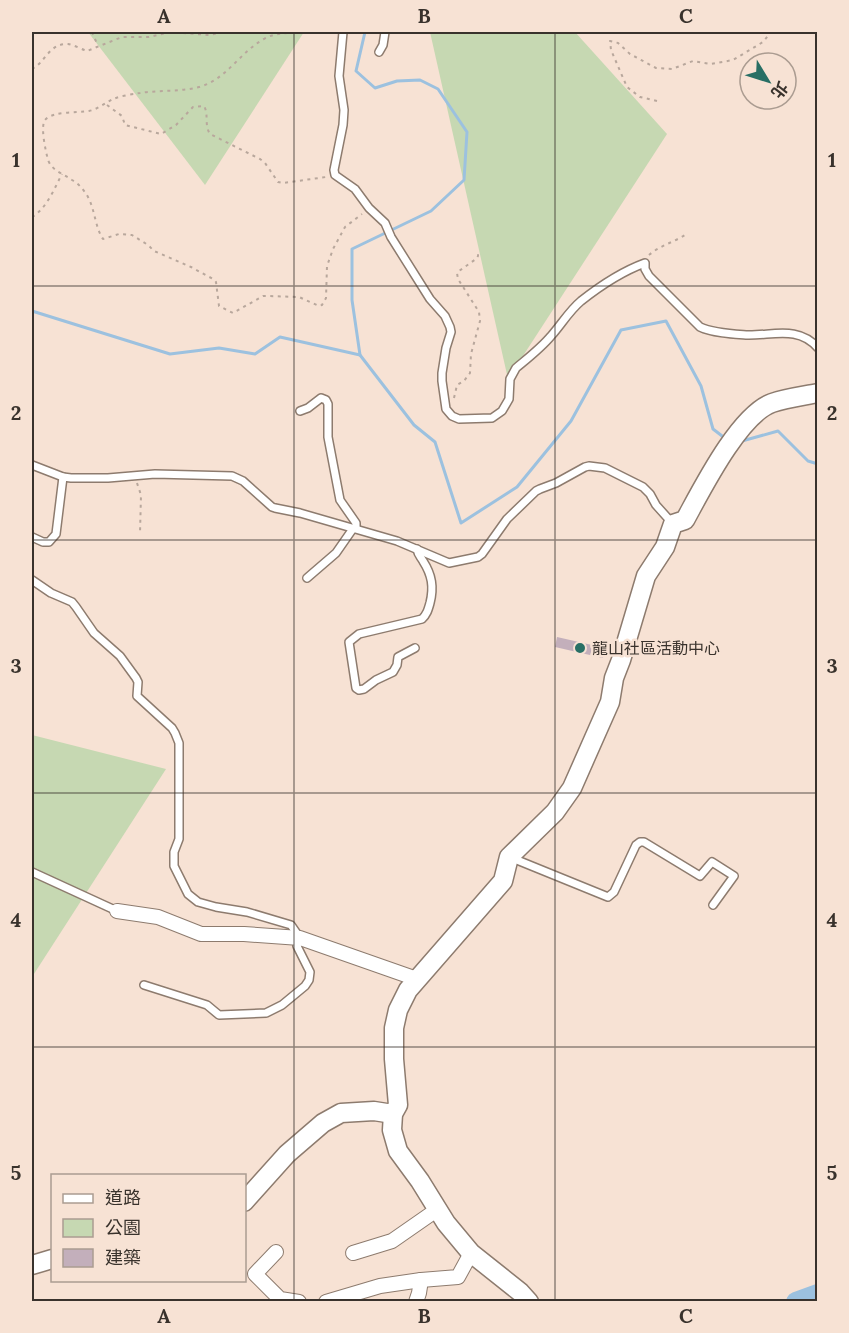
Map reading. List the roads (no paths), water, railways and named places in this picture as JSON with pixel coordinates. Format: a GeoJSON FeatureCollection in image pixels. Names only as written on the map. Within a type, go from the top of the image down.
{"type":"FeatureCollection","features":[{"type":"Feature","properties":{"kind":"street"},"geometry":{"type":"LineString","coordinates":[[529,1302],[471,1253],[446,1223],[398,1150],[392,1130],[393,1113],[398,1105],[394,1028],[398,1010],[408,990],[503,881],[509,857],[555,812],[572,788],[610,702],[646,576],[665,547],[673,524],[685,520],[731,443],[750,418],[772,403],[818,393]]}},
{"type":"Feature","properties":{"kind":"street"},"geometry":{"type":"LineString","coordinates":[[117,911],[158,917],[201,934],[300,938],[417,979]]}},
{"type":"Feature","properties":{"kind":"street"},"geometry":{"type":"LineString","coordinates":[[246,1200],[287,1154],[323,1123],[340,1113],[374,1111],[393,1113]]}},
{"type":"Feature","properties":{"kind":"street"},"geometry":{"type":"LineString","coordinates":[[353,1253],[392,1241],[438,1209]]}},
{"type":"Feature","properties":{"kind":"street"},"geometry":{"type":"LineString","coordinates":[[276,1252],[255,1274],[280,1299],[299,1302]]}},
{"type":"Feature","properties":{"kind":"street"},"geometry":{"type":"LineString","coordinates":[[326,1302],[380,1286],[458,1277],[471,1253]]}},
{"type":"Feature","properties":{"kind":"street"},"geometry":{"type":"LineString","coordinates":[[32,1265],[51,1259]]}},
{"type":"Feature","properties":{"kind":"street"},"geometry":{"type":"LineString","coordinates":[[416,1302],[421,1280]]}},
{"type":"Feature","properties":{"kind":"lane"},"geometry":{"type":"LineString","coordinates":[[343,32],[339,76],[344,110],[334,170],[335,176],[355,189],[369,208],[385,223],[391,237],[430,299],[445,316],[451,332],[446,348],[442,381],[446,409],[452,416],[459,419],[492,418],[502,411],[509,399],[510,379],[516,368],[551,336],[569,312],[580,301],[611,280],[645,263],[649,276],[700,327],[744,335],[794,334],[806,338],[818,348]]}},
{"type":"Feature","properties":{"kind":"lane"},"geometry":{"type":"LineString","coordinates":[[379,52],[383,45],[385,32]]}},
{"type":"Feature","properties":{"kind":"lane"},"geometry":{"type":"LineString","coordinates":[[300,411],[321,398],[326,400],[328,437],[340,500],[356,523],[356,527],[336,553],[307,578]]}},
{"type":"Feature","properties":{"kind":"lane"},"geometry":{"type":"LineString","coordinates":[[32,465],[63,477],[108,478],[155,474],[232,476],[243,481],[272,507],[397,541],[449,563],[478,556],[486,550],[507,519],[536,491],[589,466],[604,468],[644,487],[673,524]]}},
{"type":"Feature","properties":{"kind":"lane"},"geometry":{"type":"LineString","coordinates":[[32,537],[49,542],[56,534],[63,477]]}},
{"type":"Feature","properties":{"kind":"lane"},"geometry":{"type":"LineString","coordinates":[[415,648],[398,657],[393,672],[364,689],[356,688],[350,642],[359,634],[422,619],[428,612],[432,580],[417,549]]}},
{"type":"Feature","properties":{"kind":"lane"},"geometry":{"type":"LineString","coordinates":[[32,580],[51,593],[72,602],[94,633],[120,656],[136,678],[138,682],[136,696],[175,733],[179,743],[179,838],[173,858],[174,867],[188,894],[198,902],[288,923],[300,938],[297,946],[310,972],[305,986],[282,1005],[266,1013],[219,1015],[207,1005],[144,985]]}},
{"type":"Feature","properties":{"kind":"lane"},"geometry":{"type":"LineString","coordinates":[[509,857],[608,897],[614,892],[636,844],[644,842],[700,876],[712,861],[734,876],[713,905]]}},
{"type":"Feature","properties":{"kind":"lane"},"geometry":{"type":"LineString","coordinates":[[32,872],[117,911]]}},
{"type":"Feature","properties":{"kind":"waterway"},"geometry":{"type":"LineString","coordinates":[[365,32],[356,71],[375,88],[397,81],[420,80],[438,89],[467,132],[464,180],[431,211],[352,249],[352,300],[360,355],[414,425],[435,442],[461,523],[517,487],[571,421],[621,330],[666,321],[701,386],[713,429],[726,439]]}},
{"type":"Feature","properties":{"kind":"waterway"},"geometry":{"type":"LineString","coordinates":[[32,311],[170,354],[219,348],[255,354],[280,337],[360,355]]}},
{"type":"Feature","properties":{"kind":"waterway"},"geometry":{"type":"LineString","coordinates":[[742,441],[778,431],[808,461],[818,464]]}},
{"type":"Feature","properties":{"kind":"waterway"},"geometry":{"type":"LineString","coordinates":[[796,1302],[818,1294]]}},
{"type":"Feature","properties":{"kind":"place","name":"龍山社區活動中心"},"geometry":{"type":"Point","coordinates":[580,648]}}]}
